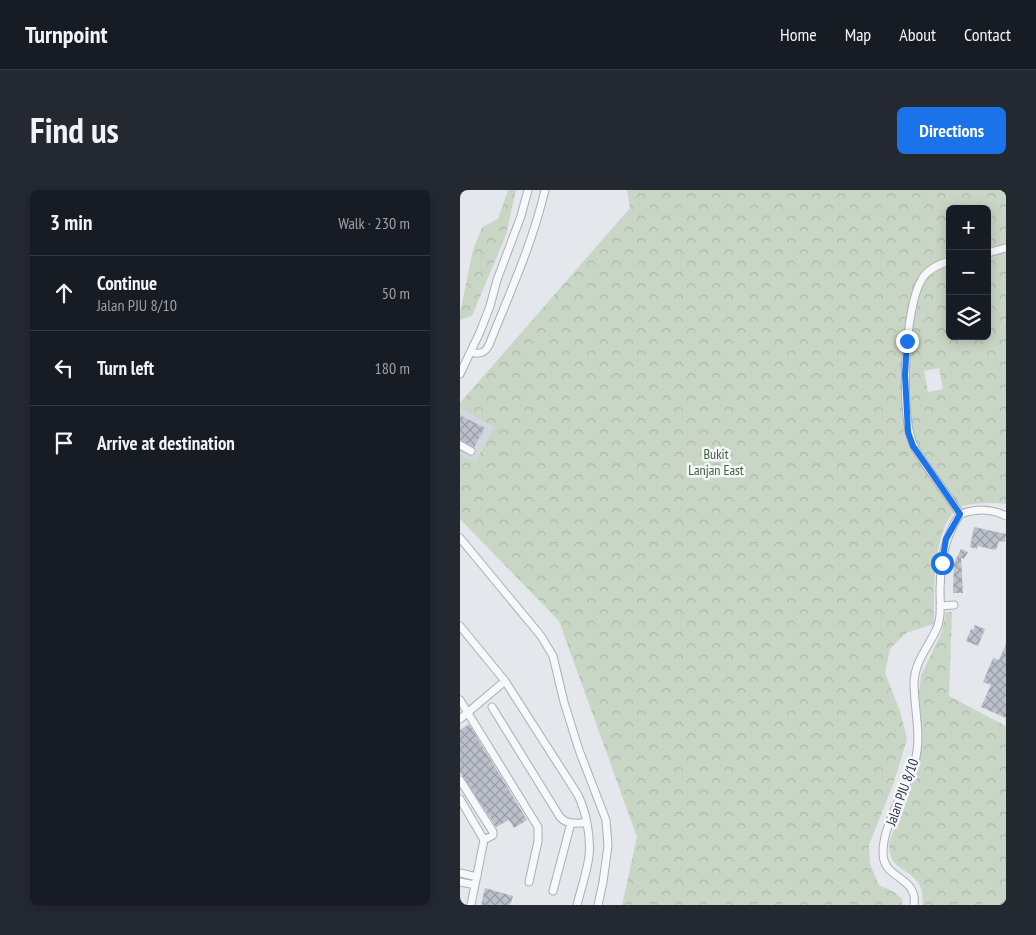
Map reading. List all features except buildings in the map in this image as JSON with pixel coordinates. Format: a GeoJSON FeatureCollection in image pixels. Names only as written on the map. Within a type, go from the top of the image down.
{"type":"FeatureCollection","features":[{"type":"Feature","properties":{"kind":"street"},"geometry":{"type":"LineString","coordinates":[[460,374],[490,306],[497,280],[522,216],[528,190]]}},
{"type":"Feature","properties":{"kind":"street"},"geometry":{"type":"LineString","coordinates":[[471,352],[483,353],[490,345],[530,247],[545,190]]}},
{"type":"Feature","properties":{"kind":"street"},"geometry":{"type":"LineString","coordinates":[[991,252],[1006,248]]}},
{"type":"Feature","properties":{"kind":"street"},"geometry":{"type":"LineString","coordinates":[[946,263],[931,269],[922,279],[908,329],[905,349],[908,432],[913,446],[960,514],[976,509],[987,509],[1006,516]]}},
{"type":"Feature","properties":{"kind":"street"},"geometry":{"type":"LineString","coordinates":[[460,445],[471,451]]}},
{"type":"Feature","properties":{"kind":"street","name":"Jalan PJU 8/10"},"geometry":{"type":"LineString","coordinates":[[914,905],[913,889],[886,867],[883,846],[896,807],[915,761],[918,736],[914,681],[924,651],[937,629],[940,606],[940,572],[946,539],[960,514]]}},
{"type":"Feature","properties":{"kind":"street"},"geometry":{"type":"LineString","coordinates":[[460,538],[541,636],[553,656],[564,702],[579,750],[606,820],[608,846],[598,905]]}},
{"type":"Feature","properties":{"kind":"street"},"geometry":{"type":"LineString","coordinates":[[940,606],[954,605]]}},
{"type":"Feature","properties":{"kind":"street"},"geometry":{"type":"LineString","coordinates":[[460,626],[506,681],[578,795],[586,823],[589,857],[577,905]]}},
{"type":"Feature","properties":{"kind":"street"},"geometry":{"type":"LineString","coordinates":[[460,719],[506,681]]}},
{"type":"Feature","properties":{"kind":"street"},"geometry":{"type":"LineString","coordinates":[[461,703],[469,712],[538,827],[538,841],[529,882]]}},
{"type":"Feature","properties":{"kind":"street"},"geometry":{"type":"LineString","coordinates":[[492,707],[560,817],[571,824],[586,823]]}},
{"type":"Feature","properties":{"kind":"street"},"geometry":{"type":"LineString","coordinates":[[460,780],[493,832],[493,835],[484,840]]}},
{"type":"Feature","properties":{"kind":"street"},"geometry":{"type":"LineString","coordinates":[[460,799],[484,840],[470,905]]}},
{"type":"Feature","properties":{"kind":"street"},"geometry":{"type":"LineString","coordinates":[[553,892],[571,824]]}},
{"type":"Feature","properties":{"kind":"street"},"geometry":{"type":"LineString","coordinates":[[460,873],[477,877]]}},
{"type":"Feature","properties":{"kind":"street"},"geometry":{"type":"LineString","coordinates":[[460,882],[475,885]]}},
{"type":"Feature","properties":{"kind":"shaded area"},"geometry":{"type":"Polygon","coordinates":[[[460,409],[494,427],[475,462],[460,454],[460,409]]]}},
{"type":"Feature","properties":{"kind":"green space"},"geometry":{"type":"Polygon","coordinates":[[[508,190],[516,190],[506,235],[472,316],[460,320],[473,250],[482,227],[498,219],[508,190]]]}},
{"type":"Feature","properties":{"kind":"green space","name":"Bukit Lanjan East"},"geometry":{"type":"Polygon","coordinates":[[[627,190],[1006,190],[1006,504],[982,503],[964,506],[960,507],[951,516],[944,528],[936,561],[934,624],[906,633],[890,649],[885,673],[900,711],[907,739],[894,782],[869,845],[870,864],[879,885],[894,892],[902,899],[902,905],[622,905],[637,837],[559,621],[460,519],[460,454],[475,462],[494,427],[460,409],[460,403],[630,208],[627,190]],[[939,368],[924,371],[928,392],[943,389],[939,368]]]}},
{"type":"Feature","properties":{"kind":"green space"},"geometry":{"type":"Polygon","coordinates":[[[946,612],[952,612],[949,696],[1006,726],[1006,905],[923,905],[922,891],[918,882],[897,865],[890,853],[889,843],[919,762],[922,735],[919,693],[921,675],[941,634],[946,612]]]}},
{"type":"Feature","properties":{"kind":"route"},"geometry":{"type":"LineString","coordinates":[[907,341],[905,349],[905,375],[908,432],[913,446],[960,514],[946,539],[942,563]]}}]}
